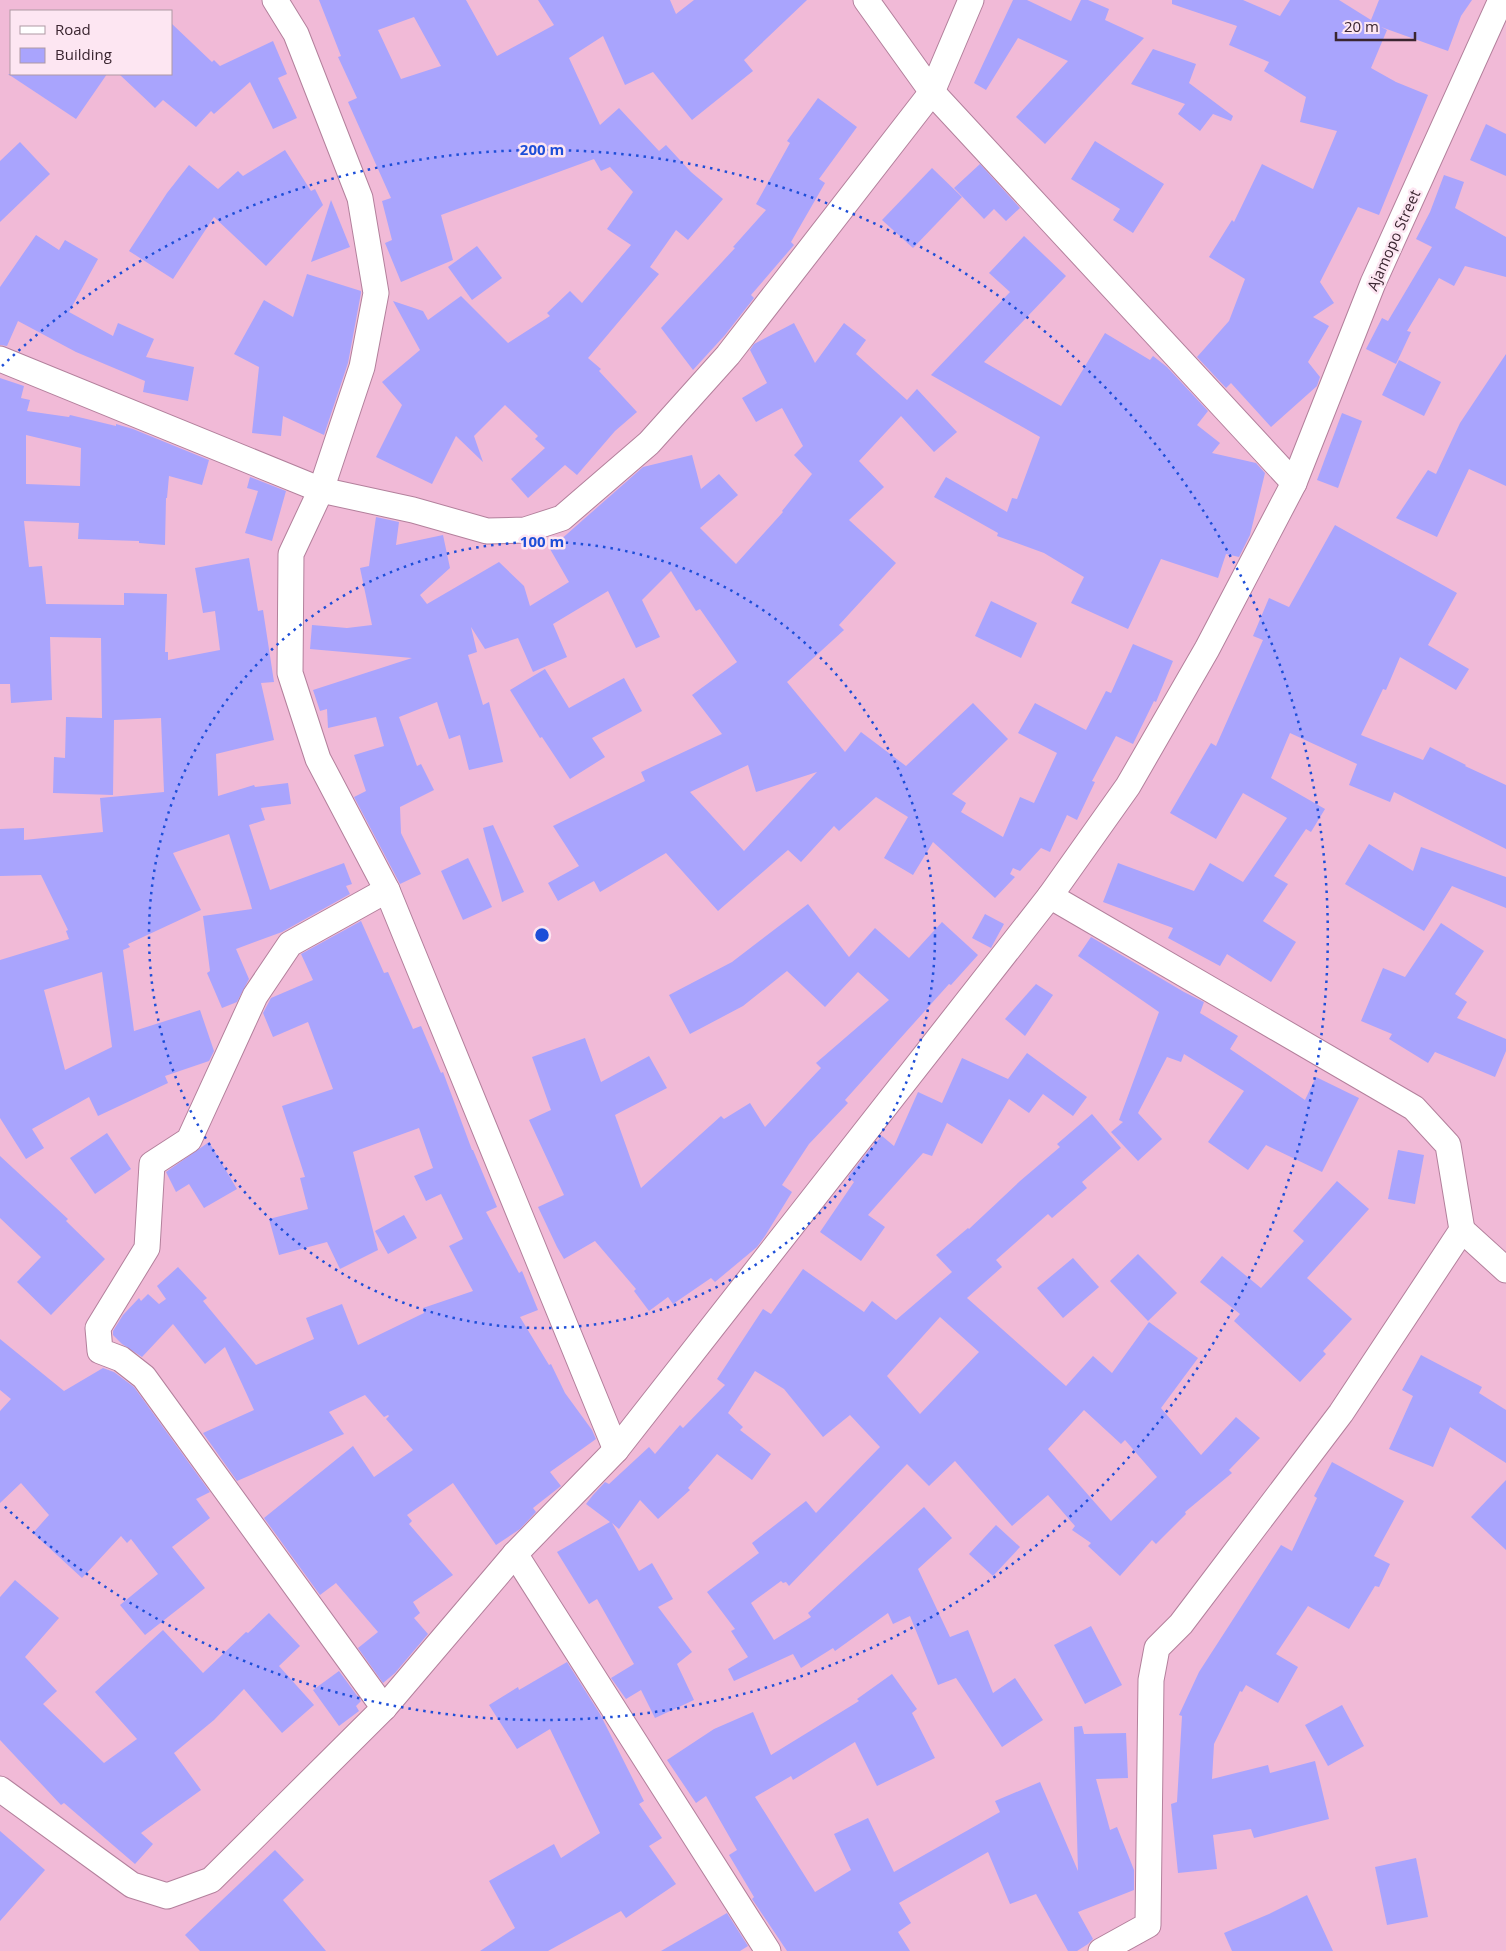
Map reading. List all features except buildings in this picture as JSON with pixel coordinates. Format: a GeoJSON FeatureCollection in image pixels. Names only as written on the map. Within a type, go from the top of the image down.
{"type":"FeatureCollection","features":[{"type":"Feature","properties":{"kind":"street"},"geometry":{"type":"LineString","coordinates":[[275,0],[296,34],[360,198],[376,292],[362,367],[321,490],[291,554],[290,672],[318,759],[387,890],[616,1450]]}},
{"type":"Feature","properties":{"kind":"street"},"geometry":{"type":"LineString","coordinates":[[866,0],[932,92],[1294,483]]}},
{"type":"Feature","properties":{"kind":"street"},"geometry":{"type":"LineString","coordinates":[[0,360],[321,490],[413,510],[487,531],[524,530],[562,518],[649,443],[728,355],[932,92],[971,0]]}},
{"type":"Feature","properties":{"kind":"street","name":"Ajamopo Street"},"geometry":{"type":"LineString","coordinates":[[0,1789],[132,1885],[167,1896],[211,1880],[384,1708],[516,1554],[616,1450],[1050,896],[1128,786],[1207,649],[1294,483],[1373,283],[1501,0]]}},
{"type":"Feature","properties":{"kind":"street"},"geometry":{"type":"LineString","coordinates":[[384,1708],[144,1378],[121,1359],[100,1350],[98,1328],[147,1248],[152,1164],[189,1140],[260,989],[290,944],[387,890]]}},
{"type":"Feature","properties":{"kind":"street"},"geometry":{"type":"LineString","coordinates":[[1050,896],[1414,1108],[1448,1145],[1462,1230],[1506,1270]]}},
{"type":"Feature","properties":{"kind":"street"},"geometry":{"type":"LineString","coordinates":[[1101,1951],[1148,1925],[1151,1680],[1157,1648],[1181,1624],[1341,1413],[1462,1230]]}},
{"type":"Feature","properties":{"kind":"street"},"geometry":{"type":"LineString","coordinates":[[516,1554],[768,1951]]}}]}
